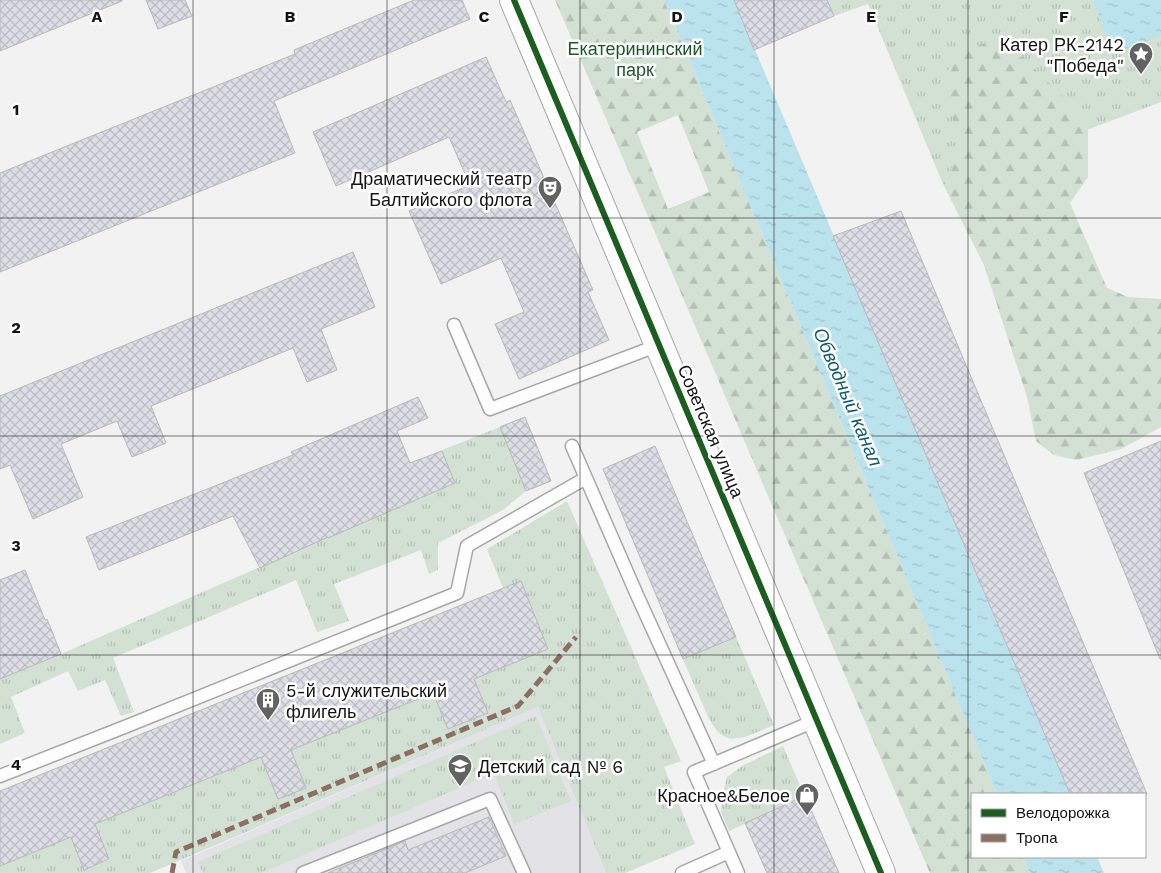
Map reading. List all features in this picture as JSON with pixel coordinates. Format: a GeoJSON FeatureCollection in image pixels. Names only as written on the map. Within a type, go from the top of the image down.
{"type":"FeatureCollection","features":[{"type":"Feature","properties":{"kind":"street","name":"Советская улица"},"geometry":{"type":"LineString","coordinates":[[514,0],[881,873]]}},
{"type":"Feature","properties":{"kind":"lane"},"geometry":{"type":"LineString","coordinates":[[454,325],[490,409],[659,345]]}},
{"type":"Feature","properties":{"kind":"lane"},"geometry":{"type":"LineString","coordinates":[[572,446],[714,764]]}},
{"type":"Feature","properties":{"kind":"lane"},"geometry":{"type":"LineString","coordinates":[[0,776],[457,594],[467,546],[586,478]]}},
{"type":"Feature","properties":{"kind":"lane"},"geometry":{"type":"LineString","coordinates":[[738,873],[694,772],[817,720]]}},
{"type":"Feature","properties":{"kind":"lane"},"geometry":{"type":"LineString","coordinates":[[303,873],[490,799],[524,873]]}},
{"type":"Feature","properties":{"kind":"lane"},"geometry":{"type":"LineString","coordinates":[[682,873],[729,852]]}},
{"type":"Feature","properties":{"kind":"shaded area","name":"Детский сад № 6"},"geometry":{"type":"Polygon","coordinates":[[[538,707],[606,873],[186,873],[181,861],[538,707]]]}},
{"type":"Feature","properties":{"kind":"green space","name":"Екатерининский парк"},"geometry":{"type":"Polygon","coordinates":[[[555,0],[664,0],[997,793],[971,793],[971,858],[1023,858],[1030,873],[930,873],[555,0]],[[678,115],[637,132],[668,209],[709,192],[678,115]]]}},
{"type":"Feature","properties":{"kind":"green space"},"geometry":{"type":"Polygon","coordinates":[[[827,0],[1161,0],[1161,102],[943,184],[868,4],[834,16],[827,0]]]}},
{"type":"Feature","properties":{"kind":"green space"},"geometry":{"type":"Polygon","coordinates":[[[1002,39],[1063,97],[1088,129],[1088,177],[1070,203],[1107,288],[1128,297],[1161,299],[1161,427],[1121,449],[1076,460],[1054,455],[1036,441],[1027,397],[984,265],[943,184],[961,149],[949,105],[944,76],[962,49],[1002,39]]]}},
{"type":"Feature","properties":{"kind":"green space"},"geometry":{"type":"Polygon","coordinates":[[[500,427],[526,491],[503,510],[438,543],[438,570],[429,574],[421,550],[334,584],[349,621],[317,632],[296,580],[113,658],[134,712],[121,716],[105,680],[78,691],[68,671],[11,697],[25,733],[0,744],[0,679],[455,483],[442,450],[500,427]]]}},
{"type":"Feature","properties":{"kind":"green space"},"geometry":{"type":"Polygon","coordinates":[[[567,501],[681,761],[664,767],[695,844],[625,873],[606,873],[538,707],[150,873],[0,873],[0,866],[71,837],[84,869],[109,860],[95,824],[261,757],[278,799],[306,788],[291,750],[433,693],[448,729],[487,714],[474,679],[548,648],[521,582],[503,588],[487,549],[567,501]]]}},
{"type":"Feature","properties":{"kind":"green space"},"geometry":{"type":"Polygon","coordinates":[[[736,637],[774,725],[745,737],[731,739],[717,731],[709,719],[683,659],[736,637]]]}},
{"type":"Feature","properties":{"kind":"green space"},"geometry":{"type":"Polygon","coordinates":[[[536,716],[571,801],[514,824],[494,773],[261,873],[203,873],[198,862],[536,716]]]}},
{"type":"Feature","properties":{"kind":"green space"},"geometry":{"type":"Polygon","coordinates":[[[783,746],[805,797],[729,831],[721,812],[722,797],[727,777],[742,766],[783,746]]]}},
{"type":"Feature","properties":{"kind":"water","name":"Обводный канал"},"geometry":{"type":"Polygon","coordinates":[[[664,0],[734,0],[1070,793],[997,793],[664,0]]]}},
{"type":"Feature","properties":{"kind":"water"},"geometry":{"type":"Polygon","coordinates":[[[1093,0],[1161,0],[1161,35],[1114,54],[1093,0]]]}},
{"type":"Feature","properties":{"kind":"water"},"geometry":{"type":"Polygon","coordinates":[[[1023,858],[1097,858],[1104,873],[1030,873],[1023,858]]]}},
{"type":"Feature","properties":{"kind":"building"},"geometry":{"type":"Polygon","coordinates":[[[0,0],[122,0],[122,1],[0,51],[0,0]]]}},
{"type":"Feature","properties":{"kind":"building"},"geometry":{"type":"Polygon","coordinates":[[[146,0],[185,0],[192,16],[158,29],[146,0]]]}},
{"type":"Feature","properties":{"kind":"building"},"geometry":{"type":"Polygon","coordinates":[[[414,0],[462,0],[470,19],[274,101],[295,153],[0,272],[0,173],[295,54],[294,50],[414,0]]]}},
{"type":"Feature","properties":{"kind":"building"},"geometry":{"type":"Polygon","coordinates":[[[734,0],[827,0],[834,16],[754,50],[734,0]]]}},
{"type":"Feature","properties":{"kind":"building"},"geometry":{"type":"Polygon","coordinates":[[[486,57],[506,102],[510,100],[593,290],[588,292],[609,340],[519,379],[495,324],[524,312],[501,258],[441,284],[409,211],[470,185],[449,137],[336,186],[313,132],[486,57]]]}},
{"type":"Feature","properties":{"kind":"building"},"geometry":{"type":"Polygon","coordinates":[[[901,211],[1147,794],[1070,793],[833,236],[901,211]]]}},
{"type":"Feature","properties":{"kind":"building"},"geometry":{"type":"Polygon","coordinates":[[[353,252],[375,307],[321,329],[337,370],[307,382],[293,348],[151,406],[166,443],[132,457],[117,421],[61,444],[83,497],[33,519],[10,465],[0,469],[0,396],[353,252]]]}},
{"type":"Feature","properties":{"kind":"building"},"geometry":{"type":"Polygon","coordinates":[[[418,397],[428,418],[397,431],[410,463],[442,451],[455,483],[260,568],[233,516],[99,570],[86,537],[293,455],[291,452],[418,397]]]}},
{"type":"Feature","properties":{"kind":"building"},"geometry":{"type":"Polygon","coordinates":[[[525,417],[551,481],[526,491],[500,427],[525,417]]]}},
{"type":"Feature","properties":{"kind":"building"},"geometry":{"type":"Polygon","coordinates":[[[1161,441],[1161,659],[1160,659],[1084,473],[1161,441]]]}},
{"type":"Feature","properties":{"kind":"building"},"geometry":{"type":"Polygon","coordinates":[[[655,446],[736,637],[683,659],[603,469],[655,446]]]}},
{"type":"Feature","properties":{"kind":"building"},"geometry":{"type":"Polygon","coordinates":[[[25,570],[61,654],[0,679],[0,580],[25,570]]]}},
{"type":"Feature","properties":{"kind":"building","name":"5-й служительский флигель"},"geometry":{"type":"Polygon","coordinates":[[[521,581],[548,649],[474,679],[488,713],[448,729],[433,693],[291,750],[306,788],[278,799],[261,757],[95,824],[109,859],[84,870],[71,837],[0,866],[0,791],[521,581]]]}},
{"type":"Feature","properties":{"kind":"building"},"geometry":{"type":"Polygon","coordinates":[[[805,796],[839,873],[767,873],[745,823],[805,796]]]}},
{"type":"Feature","properties":{"kind":"building"},"geometry":{"type":"Polygon","coordinates":[[[489,817],[506,856],[465,873],[328,873],[405,841],[408,850],[489,817]]]}},
{"type":"Feature","properties":{"kind":"marked path"},"geometry":{"type":"LineString","coordinates":[[172,873],[176,852],[518,706],[576,637]]}},
{"type":"Feature","properties":{"kind":"cycle path"},"geometry":{"type":"LineString","coordinates":[[514,0],[881,873]]}},
{"type":"Feature","properties":{"kind":"place","name":"Катер РК-2142 \"Победа\""},"geometry":{"type":"Point","coordinates":[1141,75]}},
{"type":"Feature","properties":{"kind":"place","name":"Драматический театр Балтийского флота"},"geometry":{"type":"Point","coordinates":[550,209]}},
{"type":"Feature","properties":{"kind":"place","name":"5-й служительский флигель"},"geometry":{"type":"Point","coordinates":[268,721]}},
{"type":"Feature","properties":{"kind":"place","name":"Детский сад № 6"},"geometry":{"type":"Point","coordinates":[460,787]}},
{"type":"Feature","properties":{"kind":"place","name":"Красное&Белое"},"geometry":{"type":"Point","coordinates":[807,816]}}]}
